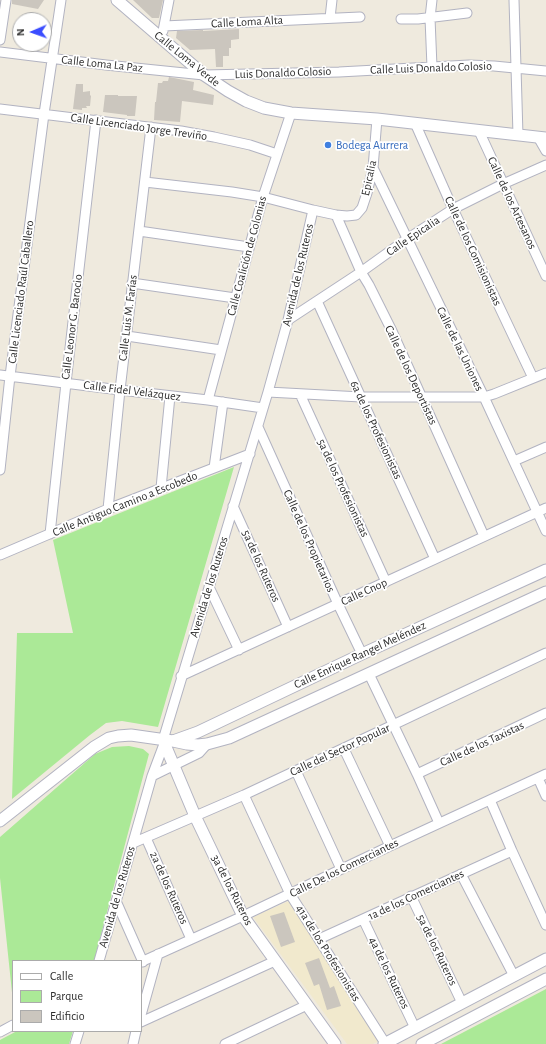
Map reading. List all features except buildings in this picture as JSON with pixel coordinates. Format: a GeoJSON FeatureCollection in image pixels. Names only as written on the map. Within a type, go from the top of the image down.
{"type":"FeatureCollection","features":[{"type":"Feature","properties":{"kind":"street"},"geometry":{"type":"LineString","coordinates":[[0,40],[6,0]]}},
{"type":"Feature","properties":{"kind":"street","name":"Calle Licenciado Raúl Caballero"},"geometry":{"type":"LineString","coordinates":[[0,470],[10,376],[44,114],[61,0]]}},
{"type":"Feature","properties":{"kind":"street","name":"Calle Loma Verde"},"geometry":{"type":"LineString","coordinates":[[117,0],[204,75],[246,101],[264,108],[291,113],[377,120]]}},
{"type":"Feature","properties":{"kind":"street"},"geometry":{"type":"LineString","coordinates":[[161,38],[170,0]]}},
{"type":"Feature","properties":{"kind":"street"},"geometry":{"type":"LineString","coordinates":[[330,18],[332,0]]}},
{"type":"Feature","properties":{"kind":"street"},"geometry":{"type":"LineString","coordinates":[[432,0],[430,18],[432,68]]}},
{"type":"Feature","properties":{"kind":"street"},"geometry":{"type":"LineString","coordinates":[[514,0],[518,135]]}},
{"type":"Feature","properties":{"kind":"street"},"geometry":{"type":"LineString","coordinates":[[401,19],[430,18],[467,13]]}},
{"type":"Feature","properties":{"kind":"street","name":"Calle Loma Alta"},"geometry":{"type":"LineString","coordinates":[[164,26],[360,17]]}},
{"type":"Feature","properties":{"kind":"street","name":"Calle Loma La Paz"},"geometry":{"type":"LineString","coordinates":[[0,52],[204,75]]}},
{"type":"Feature","properties":{"kind":"street","name":"Calle Luis Donaldo Colosio"},"geometry":{"type":"LineString","coordinates":[[339,72],[469,65],[546,71]]}},
{"type":"Feature","properties":{"kind":"street","name":"Luis Donaldo Colosio"},"geometry":{"type":"LineString","coordinates":[[204,75],[339,72]]}},
{"type":"Feature","properties":{"kind":"street","name":"Calle Licenciado Jorge Treviño"},"geometry":{"type":"LineString","coordinates":[[0,109],[181,131],[250,145],[277,154]]}},
{"type":"Feature","properties":{"kind":"street","name":"Calle Coalición de Colonias"},"geometry":{"type":"LineString","coordinates":[[208,400],[263,197],[291,113]]}},
{"type":"Feature","properties":{"kind":"street","name":"Calle Leonor G. Barocio"},"geometry":{"type":"LineString","coordinates":[[50,534],[96,120]]}},
{"type":"Feature","properties":{"kind":"street"},"geometry":{"type":"LineString","coordinates":[[377,120],[542,138],[546,152]]}},
{"type":"Feature","properties":{"kind":"street","name":"Epicalia"},"geometry":{"type":"LineString","coordinates":[[145,182],[225,191],[263,197],[336,215],[356,215],[362,208],[373,168],[377,120]]}},
{"type":"Feature","properties":{"kind":"street","name":"Calle de los Comisionistas"},"geometry":{"type":"LineString","coordinates":[[415,124],[533,378]]}},
{"type":"Feature","properties":{"kind":"street","name":"Calle Luis M. Farías"},"geometry":{"type":"LineString","coordinates":[[108,509],[132,283],[151,127]]}},
{"type":"Feature","properties":{"kind":"street","name":"Calle de los Artesanos"},"geometry":{"type":"LineString","coordinates":[[478,131],[546,276]]}},
{"type":"Feature","properties":{"kind":"street","name":"Calle Epicalia"},"geometry":{"type":"LineString","coordinates":[[288,320],[454,209],[503,184],[546,165]]}},
{"type":"Feature","properties":{"kind":"street","name":"Calle de las Uniones"},"geometry":{"type":"LineString","coordinates":[[373,168],[514,461],[542,510],[546,531]]}},
{"type":"Feature","properties":{"kind":"street","name":"Avenida de los Ruteros"},"geometry":{"type":"LineString","coordinates":[[99,960],[152,776],[167,741],[181,676],[268,392],[288,320],[313,210]]}},
{"type":"Feature","properties":{"kind":"street","name":"Calle de los Deportistas"},"geometry":{"type":"LineString","coordinates":[[336,215],[361,272],[392,332],[422,397],[484,536]]}},
{"type":"Feature","properties":{"kind":"street"},"geometry":{"type":"LineString","coordinates":[[138,231],[249,247]]}},
{"type":"Feature","properties":{"kind":"street"},"geometry":{"type":"LineString","coordinates":[[132,283],[235,298]]}},
{"type":"Feature","properties":{"kind":"street","name":"6a de los Profesionistas"},"geometry":{"type":"LineString","coordinates":[[317,301],[435,559]]}},
{"type":"Feature","properties":{"kind":"street"},"geometry":{"type":"LineString","coordinates":[[127,336],[221,350]]}},
{"type":"Feature","properties":{"kind":"street"},"geometry":{"type":"LineString","coordinates":[[268,392],[361,397],[484,397],[546,373]]}},
{"type":"Feature","properties":{"kind":"street","name":"Calle Fidel Velázquez"},"geometry":{"type":"LineString","coordinates":[[0,375],[263,408]]}},
{"type":"Feature","properties":{"kind":"street","name":"5a de los Profesionistas"},"geometry":{"type":"LineString","coordinates":[[300,394],[386,582]]}},
{"type":"Feature","properties":{"kind":"street"},"geometry":{"type":"LineString","coordinates":[[161,488],[170,396]]}},
{"type":"Feature","properties":{"kind":"street"},"geometry":{"type":"LineString","coordinates":[[214,468],[223,402]]}},
{"type":"Feature","properties":{"kind":"street","name":"Calle de los Propietarios"},"geometry":{"type":"LineString","coordinates":[[258,427],[362,654]]}},
{"type":"Feature","properties":{"kind":"street"},"geometry":{"type":"LineString","coordinates":[[514,461],[546,447]]}},
{"type":"Feature","properties":{"kind":"street","name":"Calle Antiguo Camino a Escobedo"},"geometry":{"type":"LineString","coordinates":[[0,555],[108,509],[250,454]]}},
{"type":"Feature","properties":{"kind":"street","name":"5a de los Ruteros"},"geometry":{"type":"LineString","coordinates":[[233,506],[288,627]]}},
{"type":"Feature","properties":{"kind":"street","name":"Calle Cnop"},"geometry":{"type":"LineString","coordinates":[[181,676],[542,510]]}},
{"type":"Feature","properties":{"kind":"street","name":"Calle Enrique Rangel Meléndez"},"geometry":{"type":"LineString","coordinates":[[167,741],[198,732],[362,654],[546,570]]}},
{"type":"Feature","properties":{"kind":"street"},"geometry":{"type":"LineString","coordinates":[[209,587],[239,650]]}},
{"type":"Feature","properties":{"kind":"street","name":"Calle Enrique Rangel Meléndez"},"geometry":{"type":"LineString","coordinates":[[0,821],[94,747],[115,736],[131,735],[187,744],[207,744],[221,741],[238,735],[546,592]]}},
{"type":"Feature","properties":{"kind":"street","name":"Calle del Sector Popular"},"geometry":{"type":"LineString","coordinates":[[133,843],[296,772],[546,653]]}},
{"type":"Feature","properties":{"kind":"street"},"geometry":{"type":"LineString","coordinates":[[369,674],[439,823]]}},
{"type":"Feature","properties":{"kind":"street","name":"Calle de los Taxistas"},"geometry":{"type":"LineString","coordinates":[[417,774],[546,714]]}},
{"type":"Feature","properties":{"kind":"street"},"geometry":{"type":"LineString","coordinates":[[215,724],[213,729],[214,734],[221,741]]}},
{"type":"Feature","properties":{"kind":"street","name":"3a de los Ruteros"},"geometry":{"type":"LineString","coordinates":[[167,741],[173,766],[242,916],[335,1044]]}},
{"type":"Feature","properties":{"kind":"street"},"geometry":{"type":"LineString","coordinates":[[152,776],[199,753],[207,744]]}},
{"type":"Feature","properties":{"kind":"street"},"geometry":{"type":"LineString","coordinates":[[344,749],[390,846]]}},
{"type":"Feature","properties":{"kind":"street"},"geometry":{"type":"LineString","coordinates":[[296,772],[341,869]]}},
{"type":"Feature","properties":{"kind":"street"},"geometry":{"type":"LineString","coordinates":[[542,776],[546,796]]}},
{"type":"Feature","properties":{"kind":"street","name":"Calle De los Comerciantes"},"geometry":{"type":"LineString","coordinates":[[142,962],[542,776]]}},
{"type":"Feature","properties":{"kind":"street","name":"41a de los Profesionistas"},"geometry":{"type":"LineString","coordinates":[[244,795],[290,894],[385,1044]]}},
{"type":"Feature","properties":{"kind":"street"},"geometry":{"type":"LineString","coordinates":[[490,800],[546,925]]}},
{"type":"Feature","properties":{"kind":"street","name":"2a de los Ruteros"},"geometry":{"type":"LineString","coordinates":[[146,838],[191,939]]}},
{"type":"Feature","properties":{"kind":"street","name":"1a de los Comerciantes"},"geometry":{"type":"LineString","coordinates":[[319,939],[512,851]]}},
{"type":"Feature","properties":{"kind":"street"},"geometry":{"type":"LineString","coordinates":[[461,874],[514,976]]}},
{"type":"Feature","properties":{"kind":"street","name":"5a de los Ruteros"},"geometry":{"type":"LineString","coordinates":[[411,896],[462,1003]]}},
{"type":"Feature","properties":{"kind":"street"},"geometry":{"type":"LineString","coordinates":[[116,902],[141,960]]}},
{"type":"Feature","properties":{"kind":"street","name":"4a de los Ruteros"},"geometry":{"type":"LineString","coordinates":[[363,919],[415,1028]]}},
{"type":"Feature","properties":{"kind":"street"},"geometry":{"type":"LineString","coordinates":[[142,1011],[158,954]]}},
{"type":"Feature","properties":{"kind":"street"},"geometry":{"type":"LineString","coordinates":[[385,1044],[546,959]]}},
{"type":"Feature","properties":{"kind":"street"},"geometry":{"type":"LineString","coordinates":[[142,1022],[275,961]]}},
{"type":"Feature","properties":{"kind":"street"},"geometry":{"type":"LineString","coordinates":[[422,1044],[546,979]]}},
{"type":"Feature","properties":{"kind":"street"},"geometry":{"type":"LineString","coordinates":[[225,1044],[307,1005]]}},
{"type":"Feature","properties":{"kind":"street"},"geometry":{"type":"LineString","coordinates":[[0,1032],[12,1026]]}},
{"type":"Feature","properties":{"kind":"street"},"geometry":{"type":"LineString","coordinates":[[75,1044],[79,1032]]}},
{"type":"Feature","properties":{"kind":"street"},"geometry":{"type":"LineString","coordinates":[[133,1044],[136,1032]]}},
{"type":"Feature","properties":{"kind":"shaded area"},"geometry":{"type":"Polygon","coordinates":[[[289,901],[381,1040],[373,1044],[347,1044],[253,917],[289,901]]]}},
{"type":"Feature","properties":{"kind":"green space"},"geometry":{"type":"Polygon","coordinates":[[[234,467],[158,727],[122,721],[106,723],[12,799],[17,633],[73,633],[53,540],[234,467]]]}},
{"type":"Feature","properties":{"kind":"green space"},"geometry":{"type":"Polygon","coordinates":[[[129,746],[143,749],[149,754],[94,960],[12,960],[12,992],[0,878],[0,837],[95,754],[112,747],[129,746]]]}},
{"type":"Feature","properties":{"kind":"green space"},"geometry":{"type":"Polygon","coordinates":[[[546,989],[546,1044],[441,1044],[546,989]]]}},
{"type":"Feature","properties":{"kind":"green space"},"geometry":{"type":"Polygon","coordinates":[[[15,1032],[73,1032],[69,1044],[0,1044],[0,1040],[15,1032]]]}},
{"type":"Feature","properties":{"kind":"place","name":"Bodega Aurrera"},"geometry":{"type":"Point","coordinates":[328,145]}}]}
